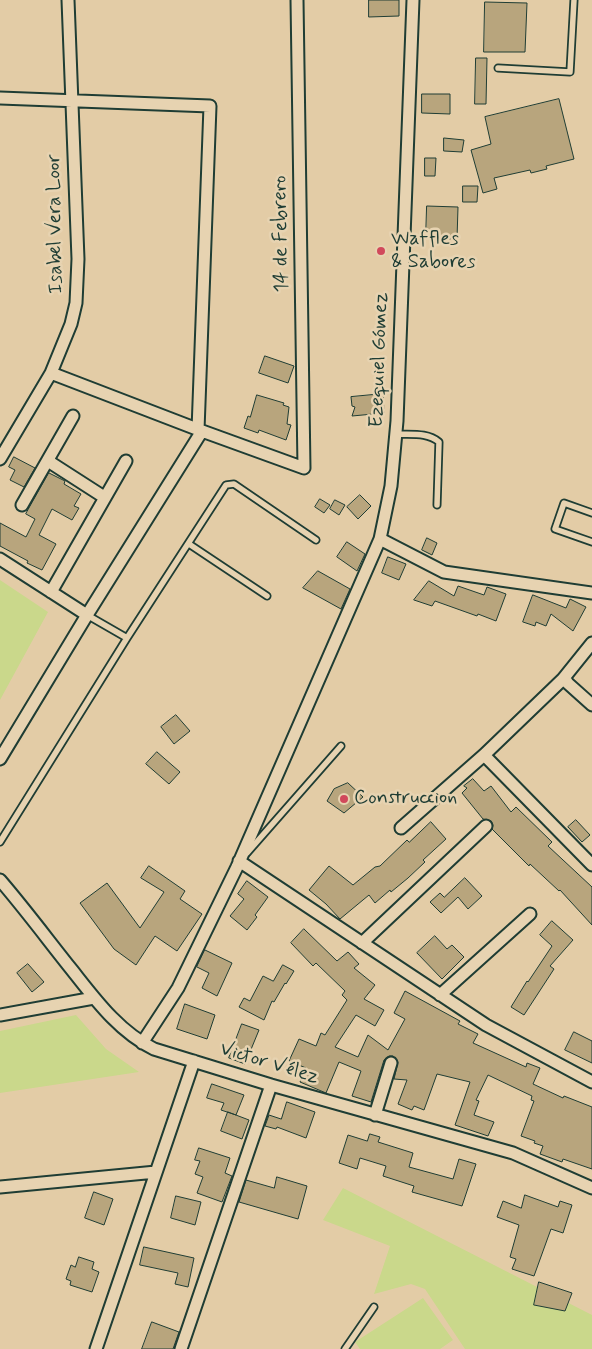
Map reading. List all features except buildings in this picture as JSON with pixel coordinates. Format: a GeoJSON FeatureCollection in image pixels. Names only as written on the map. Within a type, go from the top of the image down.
{"type":"FeatureCollection","features":[{"type":"Feature","properties":{"kind":"street","name":"Isabel Vera Loor"},"geometry":{"type":"LineString","coordinates":[[0,458],[51,373],[71,324],[76,303],[78,282],[68,0]]}},
{"type":"Feature","properties":{"kind":"street","name":"14 de Febrero"},"geometry":{"type":"LineString","coordinates":[[200,431],[304,468],[297,0]]}},
{"type":"Feature","properties":{"kind":"street","name":"Ezequiel Gómez"},"geometry":{"type":"LineString","coordinates":[[142,1043],[178,988],[240,861],[380,539],[391,486],[396,434],[413,0]]}},
{"type":"Feature","properties":{"kind":"street"},"geometry":{"type":"LineString","coordinates":[[0,98],[210,106],[200,431],[0,759]]}},
{"type":"Feature","properties":{"kind":"street"},"geometry":{"type":"LineString","coordinates":[[51,373],[200,431]]}},
{"type":"Feature","properties":{"kind":"street"},"geometry":{"type":"LineString","coordinates":[[22,505],[73,416]]}},
{"type":"Feature","properties":{"kind":"street"},"geometry":{"type":"LineString","coordinates":[[48,461],[104,497]]}},
{"type":"Feature","properties":{"kind":"street"},"geometry":{"type":"LineString","coordinates":[[51,592],[126,461]]}},
{"type":"Feature","properties":{"kind":"street"},"geometry":{"type":"LineString","coordinates":[[380,539],[444,572],[592,593]]}},
{"type":"Feature","properties":{"kind":"street"},"geometry":{"type":"LineString","coordinates":[[0,559],[87,615]]}},
{"type":"Feature","properties":{"kind":"street"},"geometry":{"type":"LineString","coordinates":[[401,828],[565,681],[592,643]]}},
{"type":"Feature","properties":{"kind":"street"},"geometry":{"type":"LineString","coordinates":[[565,681],[592,705]]}},
{"type":"Feature","properties":{"kind":"street"},"geometry":{"type":"LineString","coordinates":[[484,755],[592,865]]}},
{"type":"Feature","properties":{"kind":"street"},"geometry":{"type":"LineString","coordinates":[[362,943],[486,826]]}},
{"type":"Feature","properties":{"kind":"street"},"geometry":{"type":"LineString","coordinates":[[240,861],[486,1024],[592,1082]]}},
{"type":"Feature","properties":{"kind":"street","name":"Victor Vélez"},"geometry":{"type":"LineString","coordinates":[[0,880],[94,998],[124,1030],[142,1043],[194,1062],[513,1153],[592,1188]]}},
{"type":"Feature","properties":{"kind":"street"},"geometry":{"type":"LineString","coordinates":[[440,995],[530,914]]}},
{"type":"Feature","properties":{"kind":"street"},"geometry":{"type":"LineString","coordinates":[[0,1015],[94,998]]}},
{"type":"Feature","properties":{"kind":"street"},"geometry":{"type":"LineString","coordinates":[[96,1349],[194,1062]]}},
{"type":"Feature","properties":{"kind":"street"},"geometry":{"type":"LineString","coordinates":[[375,1115],[391,1062]]}},
{"type":"Feature","properties":{"kind":"street"},"geometry":{"type":"LineString","coordinates":[[181,1349],[272,1085]]}},
{"type":"Feature","properties":{"kind":"street"},"geometry":{"type":"LineString","coordinates":[[0,1187],[156,1172]]}},
{"type":"Feature","properties":{"kind":"lane"},"geometry":{"type":"LineString","coordinates":[[498,68],[570,72],[574,0]]}},
{"type":"Feature","properties":{"kind":"lane"},"geometry":{"type":"LineString","coordinates":[[396,434],[432,436],[439,442],[437,505]]}},
{"type":"Feature","properties":{"kind":"lane"},"geometry":{"type":"LineString","coordinates":[[0,842],[127,638],[226,484],[234,484],[316,540]]}},
{"type":"Feature","properties":{"kind":"lane"},"geometry":{"type":"LineString","coordinates":[[592,513],[564,503],[555,529],[592,542]]}},
{"type":"Feature","properties":{"kind":"lane"},"geometry":{"type":"LineString","coordinates":[[188,544],[267,596]]}},
{"type":"Feature","properties":{"kind":"lane"},"geometry":{"type":"LineString","coordinates":[[87,615],[127,638]]}},
{"type":"Feature","properties":{"kind":"lane"},"geometry":{"type":"LineString","coordinates":[[240,861],[342,746]]}},
{"type":"Feature","properties":{"kind":"lane"},"geometry":{"type":"LineString","coordinates":[[345,1349],[374,1307]]}},
{"type":"Feature","properties":{"kind":"green space"},"geometry":{"type":"Polygon","coordinates":[[[0,580],[48,612],[0,700],[0,580]]]}},
{"type":"Feature","properties":{"kind":"green space"},"geometry":{"type":"Polygon","coordinates":[[[76,1015],[106,1049],[139,1072],[0,1093],[0,1031],[76,1015]]]}},
{"type":"Feature","properties":{"kind":"green space"},"geometry":{"type":"Polygon","coordinates":[[[343,1188],[592,1315],[592,1349],[465,1349],[425,1289],[411,1284],[374,1294],[390,1246],[323,1220],[343,1188]]]}},
{"type":"Feature","properties":{"kind":"green space"},"geometry":{"type":"Polygon","coordinates":[[[423,1298],[453,1340],[440,1349],[360,1349],[355,1342],[423,1298]]]}},
{"type":"Feature","properties":{"kind":"place","name":"Waffles & Sabores"},"geometry":{"type":"Point","coordinates":[381,251]}},
{"type":"Feature","properties":{"kind":"place","name":"Construccion"},"geometry":{"type":"Point","coordinates":[344,799]}}]}
